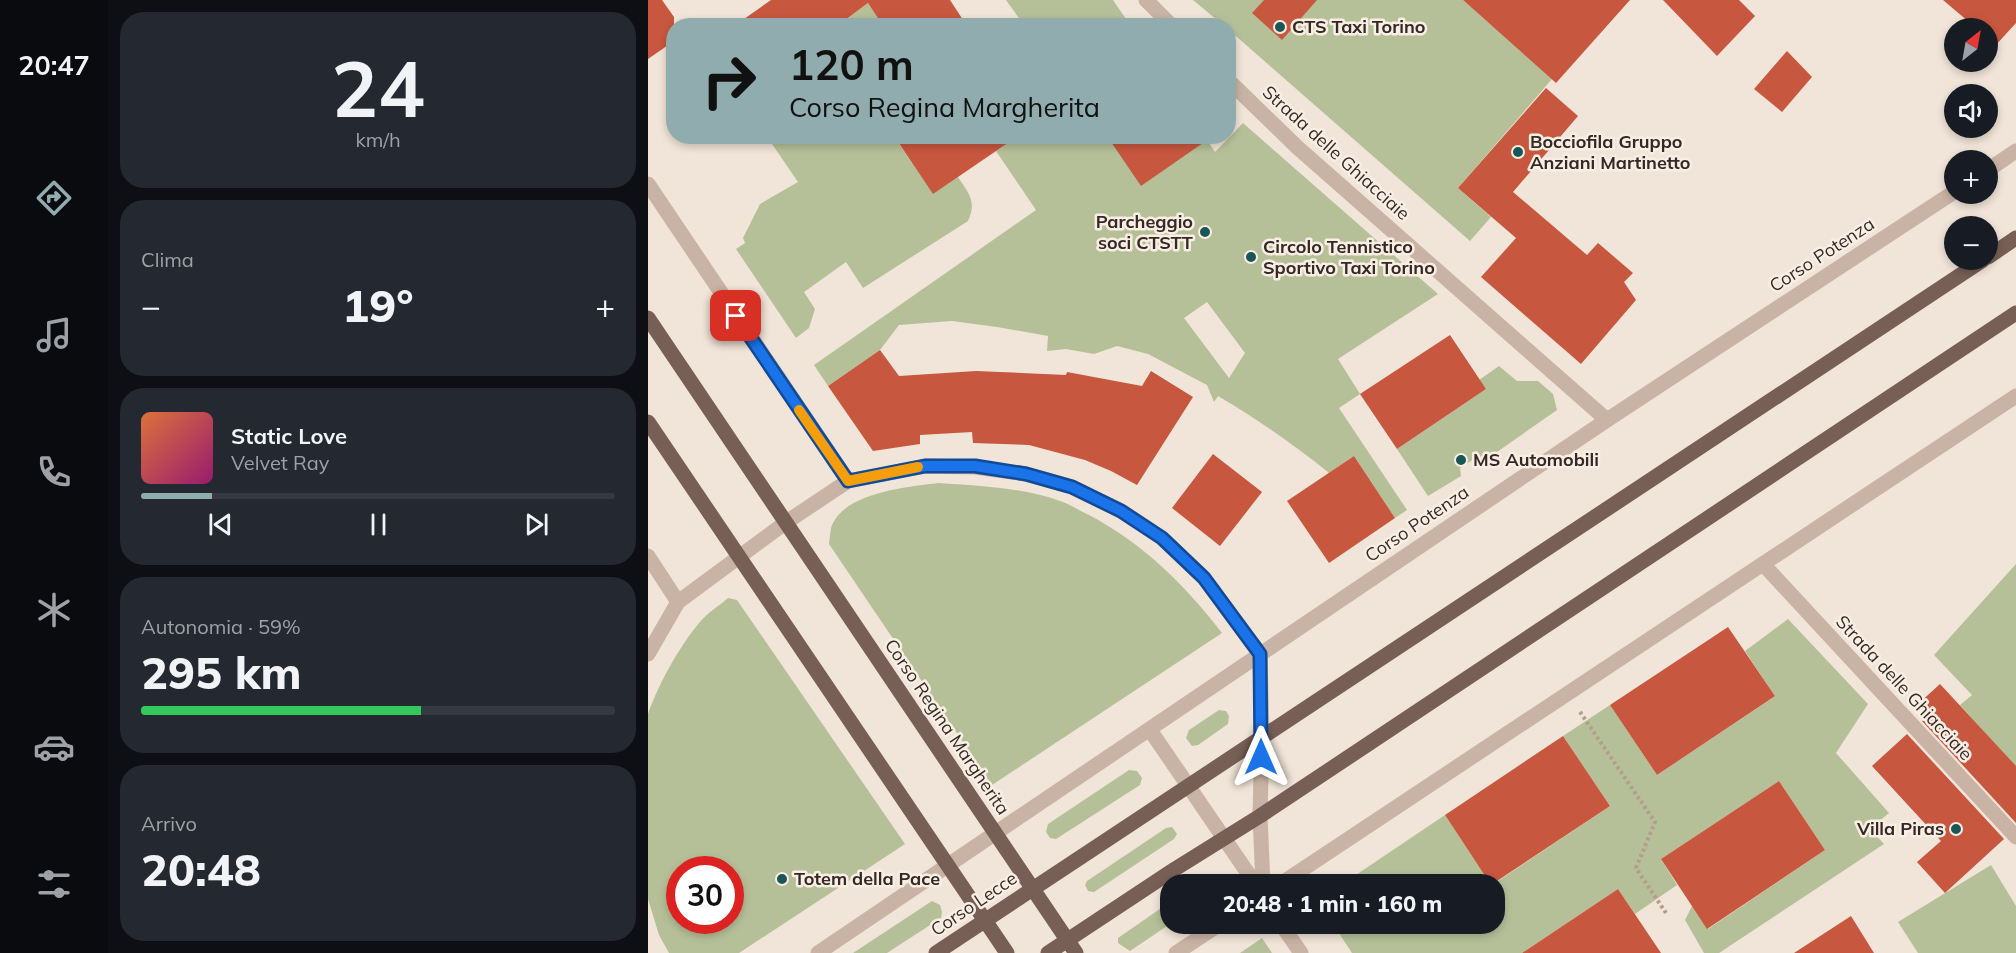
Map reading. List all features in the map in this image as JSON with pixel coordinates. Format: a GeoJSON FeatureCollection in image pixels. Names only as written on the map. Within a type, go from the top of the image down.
{"type":"FeatureCollection","features":[{"type":"Feature","properties":{"kind":"main road"},"geometry":{"type":"LineString","coordinates":[[1998,250],[2016,238]]}},
{"type":"Feature","properties":{"kind":"main road"},"geometry":{"type":"LineString","coordinates":[[1033,888],[1968,270]]}},
{"type":"Feature","properties":{"kind":"main road"},"geometry":{"type":"LineString","coordinates":[[1048,953],[1072,947],[1225,838],[2016,313]]}},
{"type":"Feature","properties":{"kind":"main road","name":"Corso Regina Margherita"},"geometry":{"type":"LineString","coordinates":[[648,318],[1072,947]]}},
{"type":"Feature","properties":{"kind":"main road"},"geometry":{"type":"LineString","coordinates":[[648,422],[1007,953]]}},
{"type":"Feature","properties":{"kind":"main road","name":"Corso Lecce"},"geometry":{"type":"LineString","coordinates":[[936,953],[1033,888]]}},
{"type":"Feature","properties":{"kind":"street"},"geometry":{"type":"LineString","coordinates":[[1146,0],[1164,18]]}},
{"type":"Feature","properties":{"kind":"street","name":"Strada delle Ghiacciaie"},"geometry":{"type":"LineString","coordinates":[[1236,88],[1297,147],[1607,420]]}},
{"type":"Feature","properties":{"kind":"street"},"geometry":{"type":"LineString","coordinates":[[1998,163],[2016,151]]}},
{"type":"Feature","properties":{"kind":"street"},"geometry":{"type":"LineString","coordinates":[[648,184],[848,481]]}},
{"type":"Feature","properties":{"kind":"street","name":"Corso Potenza"},"geometry":{"type":"LineString","coordinates":[[994,833],[1607,420],[1944,199]]}},
{"type":"Feature","properties":{"kind":"street"},"geometry":{"type":"LineString","coordinates":[[1296,874],[2016,396]]}},
{"type":"Feature","properties":{"kind":"street"},"geometry":{"type":"LineString","coordinates":[[648,654],[678,602],[785,523],[848,481],[925,466],[975,466],[1026,474],[1072,487],[1121,511],[1162,538],[1204,578],[1260,654],[1262,737],[1260,816],[1263,874]]}},
{"type":"Feature","properties":{"kind":"street"},"geometry":{"type":"LineString","coordinates":[[648,556],[678,602]]}},
{"type":"Feature","properties":{"kind":"street","name":"Strada delle Ghiacciaie"},"geometry":{"type":"LineString","coordinates":[[1763,564],[2016,837]]}},
{"type":"Feature","properties":{"kind":"street"},"geometry":{"type":"LineString","coordinates":[[1150,730],[1249,874]]}},
{"type":"Feature","properties":{"kind":"street"},"geometry":{"type":"LineString","coordinates":[[818,953],[994,833]]}},
{"type":"Feature","properties":{"kind":"street"},"geometry":{"type":"LineString","coordinates":[[1176,953],[1205,934]]}},
{"type":"Feature","properties":{"kind":"street"},"geometry":{"type":"LineString","coordinates":[[1288,934],[1301,953]]}},
{"type":"Feature","properties":{"kind":"path"},"geometry":{"type":"LineString","coordinates":[[1568,694],[1655,822],[1636,868],[1666,913]]}},
{"type":"Feature","properties":{"kind":"green space"},"geometry":{"type":"Polygon","coordinates":[[[1006,0],[1113,0],[1125,18],[1019,18],[1006,0]]]}},
{"type":"Feature","properties":{"kind":"green space"},"geometry":{"type":"Polygon","coordinates":[[[1193,0],[1463,0],[1552,79],[1458,188],[1491,217],[1470,241],[1236,36],[1236,18],[1215,18],[1193,0]]]}},
{"type":"Feature","properties":{"kind":"green space"},"geometry":{"type":"Polygon","coordinates":[[[868,3],[878,18],[848,18],[868,3]]]}},
{"type":"Feature","properties":{"kind":"green space"},"geometry":{"type":"Polygon","coordinates":[[[1243,123],[1438,294],[1338,359],[1360,394],[1339,408],[1407,510],[1395,518],[1354,456],[1329,473],[1275,432],[1218,396],[1214,402],[1207,385],[1148,354],[1117,346],[1094,354],[1066,349],[1047,351],[1048,336],[952,321],[899,325],[880,350],[828,386],[814,365],[1036,210],[996,151],[1004,144],[1210,144],[1215,152],[1223,144],[1236,144],[1236,130],[1243,123]],[[1207,302],[1184,318],[1229,378],[1245,353],[1207,302]]]}},
{"type":"Feature","properties":{"kind":"green space"},"geometry":{"type":"Polygon","coordinates":[[[772,144],[899,144],[933,193],[958,177],[972,203],[971,214],[968,221],[863,288],[846,262],[804,292],[815,309],[809,328],[796,338],[736,249],[745,243],[743,238],[760,204],[798,182],[772,144]]]}},
{"type":"Feature","properties":{"kind":"green space"},"geometry":{"type":"Polygon","coordinates":[[[1499,366],[1517,381],[1538,381],[1553,394],[1557,410],[1484,461],[1477,457],[1460,468],[1461,476],[1428,496],[1397,449],[1486,389],[1479,380],[1499,366]]]}},
{"type":"Feature","properties":{"kind":"green space"},"geometry":{"type":"Polygon","coordinates":[[[938,483],[1000,488],[1045,496],[1064,502],[1089,515],[1128,539],[1162,567],[1193,598],[1222,633],[992,785],[829,544],[832,525],[839,514],[850,505],[864,498],[895,489],[938,483]]]}},
{"type":"Feature","properties":{"kind":"green space"},"geometry":{"type":"Polygon","coordinates":[[[2016,564],[2016,768],[1960,705],[1972,695],[1934,655],[2016,564]]]}},
{"type":"Feature","properties":{"kind":"green space"},"geometry":{"type":"Polygon","coordinates":[[[728,598],[737,600],[905,844],[739,953],[669,953],[659,935],[648,899],[648,714],[663,679],[684,643],[709,613],[728,598]]]}},
{"type":"Feature","properties":{"kind":"green space"},"geometry":{"type":"Polygon","coordinates":[[[1788,619],[1868,704],[1836,753],[1889,813],[1870,829],[1884,844],[1719,953],[1704,953],[1685,920],[1692,906],[1708,929],[1825,850],[1779,781],[1661,859],[1677,885],[1635,914],[1618,889],[1522,953],[1352,953],[1340,934],[1505,934],[1505,876],[1610,806],[1563,736],[1610,705],[1657,775],[1775,696],[1745,651],[1788,619]]]}},
{"type":"Feature","properties":{"kind":"green space"},"geometry":{"type":"Polygon","coordinates":[[[1219,710],[1226,711],[1229,716],[1228,724],[1198,745],[1192,746],[1186,738],[1189,730],[1219,710]]]}},
{"type":"Feature","properties":{"kind":"green space"},"geometry":{"type":"Polygon","coordinates":[[[1129,770],[1137,771],[1142,778],[1140,785],[1056,839],[1050,838],[1046,832],[1048,824],[1129,770]]]}},
{"type":"Feature","properties":{"kind":"green space"},"geometry":{"type":"Polygon","coordinates":[[[1445,815],[1484,874],[1357,874],[1445,815]]]}},
{"type":"Feature","properties":{"kind":"green space"},"geometry":{"type":"Polygon","coordinates":[[[1172,827],[1177,834],[1174,839],[1094,892],[1088,891],[1085,885],[1087,881],[1166,828],[1172,827]]]}},
{"type":"Feature","properties":{"kind":"green space"},"geometry":{"type":"Polygon","coordinates":[[[1991,865],[2016,906],[2016,953],[1918,953],[1898,922],[1991,865]]]}},
{"type":"Feature","properties":{"kind":"green space"},"geometry":{"type":"Polygon","coordinates":[[[932,901],[940,905],[941,918],[887,953],[853,953],[932,901]]]}},
{"type":"Feature","properties":{"kind":"green space"},"geometry":{"type":"Polygon","coordinates":[[[1160,909],[1160,931],[1130,951],[1118,943],[1118,938],[1160,909]]]}},
{"type":"Feature","properties":{"kind":"green space"},"geometry":{"type":"Polygon","coordinates":[[[1262,938],[1272,953],[1240,953],[1262,938]]]}},
{"type":"Feature","properties":{"kind":"building"},"geometry":{"type":"Polygon","coordinates":[[[648,0],[662,0],[674,18],[666,18],[666,47],[648,59],[648,0]]]}},
{"type":"Feature","properties":{"kind":"building"},"geometry":{"type":"Polygon","coordinates":[[[771,0],[950,0],[962,18],[878,18],[868,3],[848,18],[745,18],[771,0]]]}},
{"type":"Feature","properties":{"kind":"building","name":"CTS Taxi Torino"},"geometry":{"type":"Polygon","coordinates":[[[1264,0],[1317,0],[1282,40],[1252,13],[1264,0]]]}},
{"type":"Feature","properties":{"kind":"building"},"geometry":{"type":"Polygon","coordinates":[[[1463,0],[1630,0],[1556,83],[1463,0]]]}},
{"type":"Feature","properties":{"kind":"building"},"geometry":{"type":"Polygon","coordinates":[[[1663,0],[1739,0],[1755,16],[1717,56],[1663,0]]]}},
{"type":"Feature","properties":{"kind":"building"},"geometry":{"type":"Polygon","coordinates":[[[1943,0],[2016,0],[2016,23],[1998,43],[1998,18],[1964,18],[1943,0]]]}},
{"type":"Feature","properties":{"kind":"building"},"geometry":{"type":"Polygon","coordinates":[[[1787,51],[1812,77],[1782,112],[1754,89],[1787,51]]]}},
{"type":"Feature","properties":{"kind":"building"},"geometry":{"type":"Polygon","coordinates":[[[1546,88],[1578,116],[1513,192],[1587,255],[1598,243],[1633,273],[1624,282],[1636,300],[1581,364],[1481,277],[1516,238],[1458,188],[1546,88]]]}},
{"type":"Feature","properties":{"kind":"building"},"geometry":{"type":"Polygon","coordinates":[[[899,144],[1006,144],[933,194],[899,144]]]}},
{"type":"Feature","properties":{"kind":"building"},"geometry":{"type":"Polygon","coordinates":[[[1112,144],[1201,144],[1141,186],[1112,144]]]}},
{"type":"Feature","properties":{"kind":"building"},"geometry":{"type":"Polygon","coordinates":[[[1450,335],[1486,389],[1397,449],[1360,394],[1450,335]]]}},
{"type":"Feature","properties":{"kind":"building"},"geometry":{"type":"Polygon","coordinates":[[[880,350],[899,376],[976,371],[1066,375],[1067,372],[1142,386],[1151,371],[1193,397],[1137,485],[1085,460],[1029,445],[973,443],[972,432],[920,435],[920,444],[873,451],[828,386],[880,350]]]}},
{"type":"Feature","properties":{"kind":"building"},"geometry":{"type":"Polygon","coordinates":[[[1213,454],[1262,492],[1220,546],[1172,508],[1213,454]]]}},
{"type":"Feature","properties":{"kind":"building"},"geometry":{"type":"Polygon","coordinates":[[[1354,456],[1395,518],[1329,563],[1287,501],[1354,456]]]}},
{"type":"Feature","properties":{"kind":"building"},"geometry":{"type":"Polygon","coordinates":[[[1728,627],[1775,696],[1657,775],[1610,705],[1728,627]]]}},
{"type":"Feature","properties":{"kind":"building"},"geometry":{"type":"Polygon","coordinates":[[[1940,684],[2016,766],[2016,823],[1922,721],[1927,716],[1917,705],[1940,684]]]}},
{"type":"Feature","properties":{"kind":"building","name":"Villa Piras"},"geometry":{"type":"Polygon","coordinates":[[[1907,734],[2004,839],[1945,893],[1917,862],[1941,841],[1872,766],[1907,734]]]}},
{"type":"Feature","properties":{"kind":"building"},"geometry":{"type":"Polygon","coordinates":[[[1563,736],[1610,806],[1505,876],[1484,874],[1445,815],[1563,736]]]}},
{"type":"Feature","properties":{"kind":"building"},"geometry":{"type":"Polygon","coordinates":[[[1779,781],[1825,850],[1707,929],[1661,859],[1779,781]]]}},
{"type":"Feature","properties":{"kind":"building"},"geometry":{"type":"Polygon","coordinates":[[[1618,889],[1661,953],[1522,953],[1618,889]]]}},
{"type":"Feature","properties":{"kind":"building"},"geometry":{"type":"Polygon","coordinates":[[[1851,916],[1874,953],[1794,953],[1851,916]]]}},
{"type":"Feature","properties":{"kind":"slow traffic"},"geometry":{"type":"LineString","coordinates":[[799,410],[848,481],[918,467]]}},
{"type":"Feature","properties":{"kind":"place","name":"CTS Taxi Torino"},"geometry":{"type":"Point","coordinates":[1280,27]}},
{"type":"Feature","properties":{"kind":"place","name":"Bocciofila Gruppo Anziani Martinetto"},"geometry":{"type":"Point","coordinates":[1518,152]}},
{"type":"Feature","properties":{"kind":"place","name":"Parcheggio soci CTSTT"},"geometry":{"type":"Point","coordinates":[1205,232]}},
{"type":"Feature","properties":{"kind":"place","name":"Circolo Tennistico Sportivo Taxi Torino"},"geometry":{"type":"Point","coordinates":[1251,257]}},
{"type":"Feature","properties":{"kind":"place","name":"MS Automobili"},"geometry":{"type":"Point","coordinates":[1461,460]}},
{"type":"Feature","properties":{"kind":"place","name":"Villa Piras"},"geometry":{"type":"Point","coordinates":[1956,829]}},
{"type":"Feature","properties":{"kind":"place","name":"Totem della Pace"},"geometry":{"type":"Point","coordinates":[782,879]}},
{"type":"Feature","properties":{"kind":"route"},"geometry":{"type":"LineString","coordinates":[[736,316],[848,481],[925,466],[975,466],[1026,474],[1072,487],[1121,511],[1162,538],[1204,578],[1260,654],[1261,757]]}}]}
